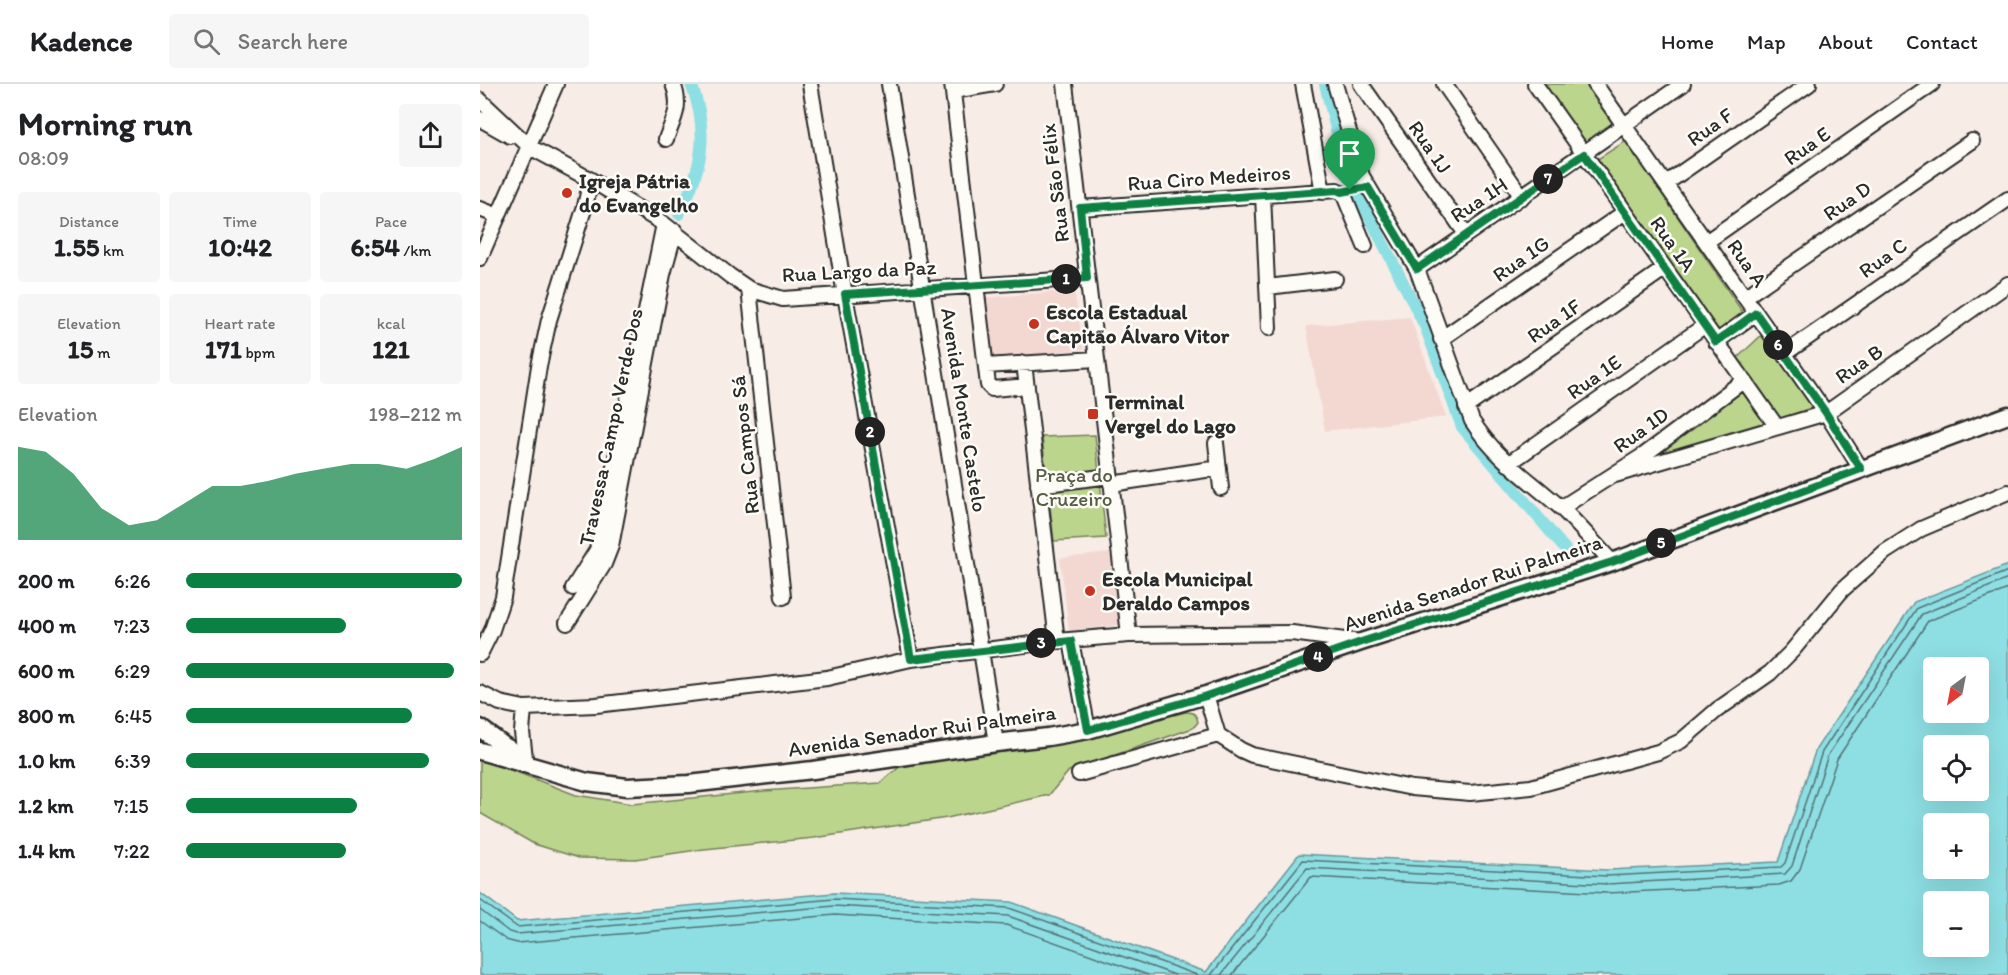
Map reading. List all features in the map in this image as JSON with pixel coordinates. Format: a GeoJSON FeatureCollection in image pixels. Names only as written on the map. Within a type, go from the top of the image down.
{"type":"FeatureCollection","features":[{"type":"Feature","properties":{"kind":"main road","name":"Avenida Senador Rui Palmeira"},"geometry":{"type":"LineString","coordinates":[[480,751],[587,782],[627,787],[689,784],[813,770],[1088,730],[1206,696],[1361,642],[1612,562],[2008,416]]}},
{"type":"Feature","properties":{"kind":"main road","name":"Avenida Senador Rui Palmeira"},"geometry":{"type":"LineString","coordinates":[[480,728],[504,746],[548,771]]}},
{"type":"Feature","properties":{"kind":"street"},"geometry":{"type":"LineString","coordinates":[[480,258],[556,84]]}},
{"type":"Feature","properties":{"kind":"street"},"geometry":{"type":"LineString","coordinates":[[666,139],[678,104],[673,84]]}},
{"type":"Feature","properties":{"kind":"street"},"geometry":{"type":"LineString","coordinates":[[810,84],[845,294],[911,659]]}},
{"type":"Feature","properties":{"kind":"street","name":"Avenida Monte Castelo"},"geometry":{"type":"LineString","coordinates":[[889,84],[996,743]]}},
{"type":"Feature","properties":{"kind":"street"},"geometry":{"type":"LineString","coordinates":[[995,84],[952,88],[990,388],[1027,386]]}},
{"type":"Feature","properties":{"kind":"street","name":"Rua São Félix"},"geometry":{"type":"LineString","coordinates":[[1065,84],[1129,634]]}},
{"type":"Feature","properties":{"kind":"street"},"geometry":{"type":"LineString","coordinates":[[1303,84],[1323,192]]}},
{"type":"Feature","properties":{"kind":"street"},"geometry":{"type":"LineString","coordinates":[[1335,84],[1356,158],[1352,190],[1365,246]]}},
{"type":"Feature","properties":{"kind":"street","name":"Rua 1J"},"geometry":{"type":"LineString","coordinates":[[1361,84],[1466,234]]}},
{"type":"Feature","properties":{"kind":"street"},"geometry":{"type":"LineString","coordinates":[[1444,84],[1522,197]]}},
{"type":"Feature","properties":{"kind":"street","name":"Rua 1A"},"geometry":{"type":"LineString","coordinates":[[1535,84],[1777,427]]}},
{"type":"Feature","properties":{"kind":"street","name":"Rua A"},"geometry":{"type":"LineString","coordinates":[[1595,84],[1826,413],[1861,469]]}},
{"type":"Feature","properties":{"kind":"street","name":"Rua 1H"},"geometry":{"type":"LineString","coordinates":[[1417,269],[1683,84]]}},
{"type":"Feature","properties":{"kind":"street","name":"Rua F"},"geometry":{"type":"LineString","coordinates":[[1665,184],[1809,84]]}},
{"type":"Feature","properties":{"kind":"street","name":"Rua E"},"geometry":{"type":"LineString","coordinates":[[1706,242],[1932,84]]}},
{"type":"Feature","properties":{"kind":"street","name":"Rua Largo da Paz"},"geometry":{"type":"LineString","coordinates":[[480,100],[530,147],[591,180],[670,228],[749,289],[783,299],[1087,278]]}},
{"type":"Feature","properties":{"kind":"street"},"geometry":{"type":"LineString","coordinates":[[480,119],[530,147]]}},
{"type":"Feature","properties":{"kind":"street","name":"Rua D"},"geometry":{"type":"LineString","coordinates":[[1745,297],[1972,141]]}},
{"type":"Feature","properties":{"kind":"street"},"geometry":{"type":"LineString","coordinates":[[480,654],[492,630],[503,597],[541,355],[549,320],[591,180]]}},
{"type":"Feature","properties":{"kind":"street"},"geometry":{"type":"LineString","coordinates":[[1352,190],[1417,269],[1466,407],[1482,436],[1508,464],[1561,508],[1612,562]]}},
{"type":"Feature","properties":{"kind":"street","name":"Rua Ciro Medeiros"},"geometry":{"type":"LineString","coordinates":[[1080,208],[1352,190]]}},
{"type":"Feature","properties":{"kind":"street"},"geometry":{"type":"LineString","coordinates":[[1263,195],[1269,328]]}},
{"type":"Feature","properties":{"kind":"street","name":"Rua C"},"geometry":{"type":"LineString","coordinates":[[1784,354],[2008,199]]}},
{"type":"Feature","properties":{"kind":"street"},"geometry":{"type":"LineString","coordinates":[[480,209],[498,216]]}},
{"type":"Feature","properties":{"kind":"street","name":"Rua 1G"},"geometry":{"type":"LineString","coordinates":[[1441,339],[1625,212]]}},
{"type":"Feature","properties":{"kind":"street","name":"Travessa Campo Verde Dos"},"geometry":{"type":"LineString","coordinates":[[567,623],[604,564],[605,541],[663,274],[670,228]]}},
{"type":"Feature","properties":{"kind":"street","name":"Rua 1F"},"geometry":{"type":"LineString","coordinates":[[1466,407],[1664,269]]}},
{"type":"Feature","properties":{"kind":"street"},"geometry":{"type":"LineString","coordinates":[[1268,287],[1335,279]]}},
{"type":"Feature","properties":{"kind":"street","name":"Rua B"},"geometry":{"type":"LineString","coordinates":[[1614,475],[1826,413],[2008,284]]}},
{"type":"Feature","properties":{"kind":"street","name":"Rua Campos Sá"},"geometry":{"type":"LineString","coordinates":[[749,289],[783,597]]}},
{"type":"Feature","properties":{"kind":"street"},"geometry":{"type":"LineString","coordinates":[[1716,342],[1756,313]]}},
{"type":"Feature","properties":{"kind":"street","name":"Rua 1E"},"geometry":{"type":"LineString","coordinates":[[1508,464],[1704,326]]}},
{"type":"Feature","properties":{"kind":"street"},"geometry":{"type":"LineString","coordinates":[[986,366],[1096,359]]}},
{"type":"Feature","properties":{"kind":"street"},"geometry":{"type":"LineString","coordinates":[[1024,363],[1038,485],[1064,641],[1088,730]]}},
{"type":"Feature","properties":{"kind":"street","name":"Rua 1D"},"geometry":{"type":"LineString","coordinates":[[1561,508],[1614,475],[1743,381]]}},
{"type":"Feature","properties":{"kind":"street"},"geometry":{"type":"LineString","coordinates":[[1216,442],[1221,488]]}},
{"type":"Feature","properties":{"kind":"street"},"geometry":{"type":"LineString","coordinates":[[1038,485],[1219,468]]}},
{"type":"Feature","properties":{"kind":"street"},"geometry":{"type":"LineString","coordinates":[[1206,696],[1218,735],[1241,750],[1252,754],[1412,788],[1450,792],[1490,792],[1531,788],[1658,752],[1681,741],[1717,710],[1770,673],[1792,651],[1842,590],[1885,552],[1921,529],[2008,492]]}},
{"type":"Feature","properties":{"kind":"street"},"geometry":{"type":"LineString","coordinates":[[573,588],[605,541]]}},
{"type":"Feature","properties":{"kind":"street"},"geometry":{"type":"LineString","coordinates":[[480,693],[500,703],[524,708],[596,705],[816,680],[911,659],[1129,634],[1292,633],[1361,642]]}},
{"type":"Feature","properties":{"kind":"street"},"geometry":{"type":"LineString","coordinates":[[524,708],[522,732],[525,758]]}},
{"type":"Feature","properties":{"kind":"street"},"geometry":{"type":"LineString","coordinates":[[1079,774],[1218,735]]}},
{"type":"Feature","properties":{"kind":"shaded area","name":"Escola Estadual Capitão Álvaro Vitor"},"geometry":{"type":"Polygon","coordinates":[[[1074,290],[1084,349],[991,359],[984,298],[1074,290]]]}},
{"type":"Feature","properties":{"kind":"shaded area"},"geometry":{"type":"Polygon","coordinates":[[[1410,317],[1446,417],[1325,431],[1306,326],[1410,317]]]}},
{"type":"Feature","properties":{"kind":"shaded area","name":"Escola Municipal Deraldo Campos"},"geometry":{"type":"Polygon","coordinates":[[[1110,553],[1120,625],[1069,631],[1060,558],[1110,553]]]}},
{"type":"Feature","properties":{"kind":"green space"},"geometry":{"type":"Polygon","coordinates":[[[1543,84],[1586,84],[1615,127],[1587,147],[1543,84]]]}},
{"type":"Feature","properties":{"kind":"green space"},"geometry":{"type":"Polygon","coordinates":[[[1626,141],[1752,326],[1724,344],[1596,160],[1626,141]]]}},
{"type":"Feature","properties":{"kind":"green space"},"geometry":{"type":"Polygon","coordinates":[[[1765,332],[1814,407],[1776,420],[1735,360],[1765,332]]]}},
{"type":"Feature","properties":{"kind":"green space"},"geometry":{"type":"Polygon","coordinates":[[[1743,390],[1769,427],[1650,459],[1743,390]]]}},
{"type":"Feature","properties":{"kind":"green space","name":"Praça do Cruzeiro"},"geometry":{"type":"Polygon","coordinates":[[[1095,435],[1106,538],[1054,541],[1042,437],[1095,435]]]}},
{"type":"Feature","properties":{"kind":"green space"},"geometry":{"type":"Polygon","coordinates":[[[1186,712],[1193,713],[1196,717],[1198,722],[1193,728],[1069,771],[1049,795],[947,818],[814,838],[704,849],[635,859],[579,858],[534,844],[480,813],[480,758],[576,795],[632,804],[764,791],[880,783],[902,765],[1047,746],[1186,712]]]}},
{"type":"Feature","properties":{"kind":"water"},"geometry":{"type":"Polygon","coordinates":[[[2008,565],[2008,975],[480,975],[480,893],[517,921],[834,893],[1011,902],[1206,972],[1299,854],[1607,870],[1778,862],[1816,749],[1914,602],[2008,565]]]}},
{"type":"Feature","properties":{"kind":"waterway"},"geometry":{"type":"LineString","coordinates":[[679,214],[693,182],[701,150],[700,118],[691,84]]}},
{"type":"Feature","properties":{"kind":"waterway"},"geometry":{"type":"LineString","coordinates":[[1325,84],[1346,170],[1425,326],[1462,427],[1565,549]]}},
{"type":"Feature","properties":{"kind":"place","name":"Igreja Pátria do Evangelho"},"geometry":{"type":"Point","coordinates":[567,193]}},
{"type":"Feature","properties":{"kind":"place","name":"Escola Estadual Capitão Álvaro Vitor"},"geometry":{"type":"Point","coordinates":[1034,324]}},
{"type":"Feature","properties":{"kind":"place","name":"Terminal Vergel do Lago"},"geometry":{"type":"Point","coordinates":[1093,414]}},
{"type":"Feature","properties":{"kind":"place","name":"Escola Municipal Deraldo Campos"},"geometry":{"type":"Point","coordinates":[1090,591]}},
{"type":"Feature","properties":{"kind":"route"},"geometry":{"type":"LineString","coordinates":[[1584,154],[1716,342],[1756,313],[1826,413],[1861,469],[1612,562],[1361,642],[1206,696],[1088,730],[1071,641],[911,659],[845,294],[1087,278],[1080,208],[1350,190],[1368,187],[1417,269],[1584,154]]}}]}
